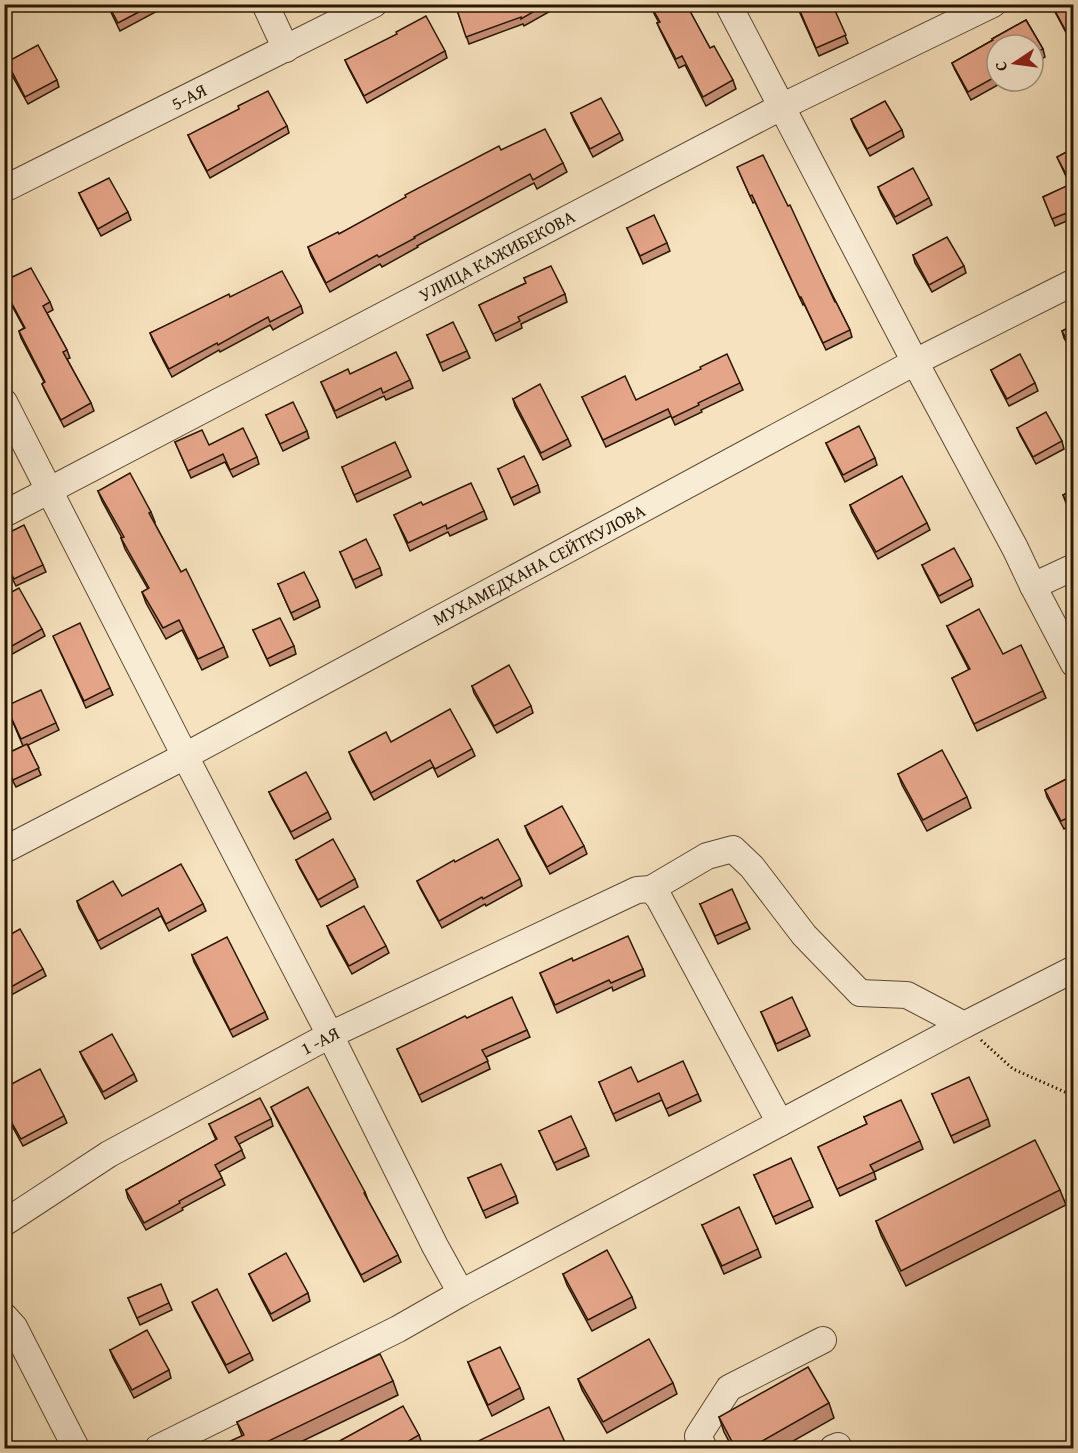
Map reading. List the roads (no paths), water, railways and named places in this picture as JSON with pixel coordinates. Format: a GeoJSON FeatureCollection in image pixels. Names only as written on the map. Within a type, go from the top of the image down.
{"type":"FeatureCollection","features":[{"type":"Feature","properties":{"kind":"street"},"geometry":{"type":"LineString","coordinates":[[265,4],[286,48]]}},
{"type":"Feature","properties":{"kind":"street","name":"5-АЯ"},"geometry":{"type":"LineString","coordinates":[[4,189],[374,4]]}},
{"type":"Feature","properties":{"kind":"street"},"geometry":{"type":"LineString","coordinates":[[728,4],[1074,664]]}},
{"type":"Feature","properties":{"kind":"street","name":"УЛИЦА КАЖИБЕКОВА"},"geometry":{"type":"LineString","coordinates":[[4,514],[781,107],[993,4]]}},
{"type":"Feature","properties":{"kind":"street","name":"МУХАМЕДХАНА СЕЙТКУЛОВА"},"geometry":{"type":"LineString","coordinates":[[4,850],[185,756],[915,362],[1074,282]]}},
{"type":"Feature","properties":{"kind":"street"},"geometry":{"type":"LineString","coordinates":[[4,402],[461,1293]]}},
{"type":"Feature","properties":{"kind":"street"},"geometry":{"type":"LineString","coordinates":[[1033,586],[1074,567]]}},
{"type":"Feature","properties":{"kind":"street","name":"1 -АЯ"},"geometry":{"type":"LineString","coordinates":[[4,1223],[109,1154],[330,1035],[638,890],[651,889],[706,856],[733,849],[752,867],[804,934],[860,993],[907,995],[964,1025]]}},
{"type":"Feature","properties":{"kind":"street"},"geometry":{"type":"LineString","coordinates":[[651,889],[659,898],[780,1123]]}},
{"type":"Feature","properties":{"kind":"street"},"geometry":{"type":"LineString","coordinates":[[158,1449],[398,1329],[461,1293],[964,1025],[1074,969]]}},
{"type":"Feature","properties":{"kind":"street"},"geometry":{"type":"LineString","coordinates":[[8,1324],[76,1449]]}},
{"type":"Feature","properties":{"kind":"street"},"geometry":{"type":"LineString","coordinates":[[704,1449],[698,1436],[729,1388],[823,1340]]}},
{"type":"Feature","properties":{"kind":"street"},"geometry":{"type":"LineString","coordinates":[[833,1449],[838,1446],[839,1449]]}}]}
